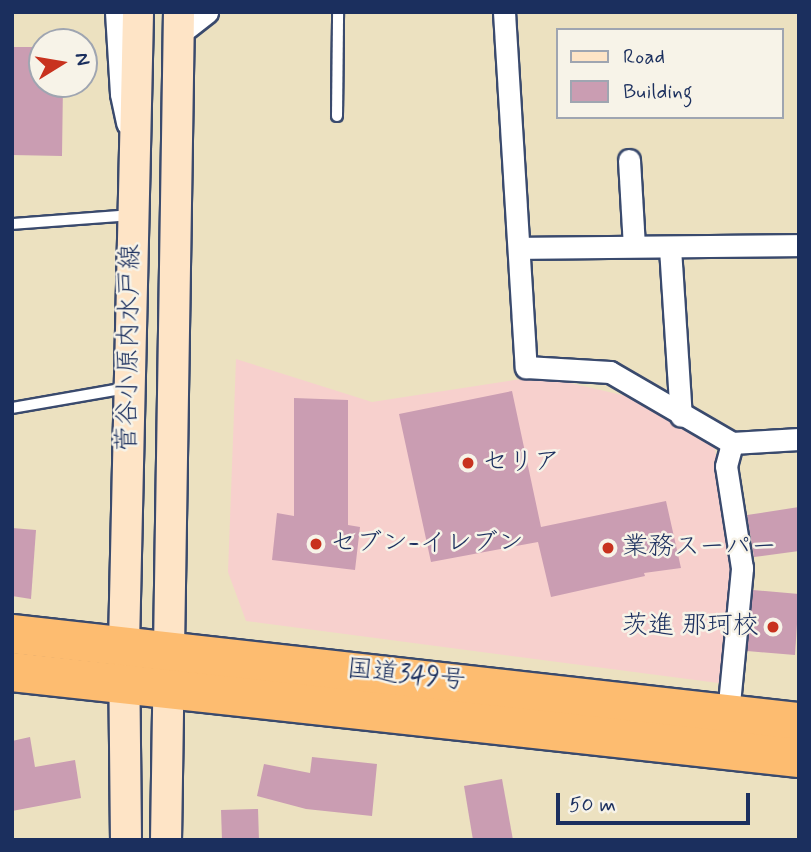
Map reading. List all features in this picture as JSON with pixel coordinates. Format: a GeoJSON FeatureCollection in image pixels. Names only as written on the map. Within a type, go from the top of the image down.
{"type":"FeatureCollection","features":[{"type":"Feature","properties":{"kind":"highway","name":"国道349号"},"geometry":{"type":"LineString","coordinates":[[12,634],[168,649],[799,722]]}},
{"type":"Feature","properties":{"kind":"highway","name":"国道349号"},"geometry":{"type":"LineString","coordinates":[[12,672],[799,758]]}},
{"type":"Feature","properties":{"kind":"main road","name":"菅谷小原内水戸線"},"geometry":{"type":"LineString","coordinates":[[126,840],[124,645],[138,12]]}},
{"type":"Feature","properties":{"kind":"main road","name":"菅谷小原内水戸線"},"geometry":{"type":"LineString","coordinates":[[166,840],[178,23]]}},
{"type":"Feature","properties":{"kind":"street"},"geometry":{"type":"LineString","coordinates":[[116,12],[121,94],[135,159]]}},
{"type":"Feature","properties":{"kind":"street"},"geometry":{"type":"LineString","coordinates":[[178,23],[207,12]]}},
{"type":"Feature","properties":{"kind":"street"},"geometry":{"type":"LineString","coordinates":[[504,12],[526,367],[610,372],[681,416],[732,443],[799,439]]}},
{"type":"Feature","properties":{"kind":"street"},"geometry":{"type":"LineString","coordinates":[[629,160],[634,246]]}},
{"type":"Feature","properties":{"kind":"street"},"geometry":{"type":"LineString","coordinates":[[519,247],[799,245]]}},
{"type":"Feature","properties":{"kind":"street"},"geometry":{"type":"LineString","coordinates":[[670,248],[681,416]]}},
{"type":"Feature","properties":{"kind":"street"},"geometry":{"type":"LineString","coordinates":[[728,714],[742,568],[726,466],[732,443]]}},
{"type":"Feature","properties":{"kind":"lane"},"geometry":{"type":"LineString","coordinates":[[337,116],[338,12]]}},
{"type":"Feature","properties":{"kind":"lane"},"geometry":{"type":"LineString","coordinates":[[12,224],[134,215]]}},
{"type":"Feature","properties":{"kind":"lane"},"geometry":{"type":"LineString","coordinates":[[12,408],[130,388]]}},
{"type":"Feature","properties":{"kind":"shaded area"},"geometry":{"type":"Polygon","coordinates":[[[236,359],[372,402],[540,376],[635,398],[713,439],[738,574],[726,684],[246,621],[228,572],[236,359]]]}},
{"type":"Feature","properties":{"kind":"building"},"geometry":{"type":"Polygon","coordinates":[[[12,47],[28,47],[28,98],[63,98],[62,156],[12,155],[12,47]]]}},
{"type":"Feature","properties":{"kind":"building","name":"セリア"},"geometry":{"type":"Polygon","coordinates":[[[512,391],[541,527],[666,501],[681,568],[644,573],[645,576],[551,597],[538,542],[431,562],[399,414],[512,391]]]}},
{"type":"Feature","properties":{"kind":"building"},"geometry":{"type":"Polygon","coordinates":[[[294,398],[348,400],[348,525],[360,527],[355,570],[272,560],[277,513],[294,516],[294,398]]]}},
{"type":"Feature","properties":{"kind":"building"},"geometry":{"type":"Polygon","coordinates":[[[799,507],[799,551],[754,557],[747,515],[799,507]]]}},
{"type":"Feature","properties":{"kind":"building"},"geometry":{"type":"Polygon","coordinates":[[[12,528],[36,530],[31,599],[12,596],[12,528]]]}},
{"type":"Feature","properties":{"kind":"building","name":"茨進 那珂校"},"geometry":{"type":"Polygon","coordinates":[[[753,590],[799,594],[795,655],[747,651],[753,590]]]}},
{"type":"Feature","properties":{"kind":"building"},"geometry":{"type":"Polygon","coordinates":[[[30,737],[35,767],[75,760],[81,798],[12,811],[12,741],[30,737]]]}},
{"type":"Feature","properties":{"kind":"building"},"geometry":{"type":"Polygon","coordinates":[[[312,757],[377,764],[372,816],[306,809],[257,796],[264,764],[310,773],[312,757]]]}},
{"type":"Feature","properties":{"kind":"building"},"geometry":{"type":"Polygon","coordinates":[[[502,779],[513,840],[473,840],[464,786],[502,779]]]}},
{"type":"Feature","properties":{"kind":"building"},"geometry":{"type":"Polygon","coordinates":[[[258,809],[259,840],[222,840],[221,810],[258,809]]]}},
{"type":"Feature","properties":{"kind":"place","name":"セリア"},"geometry":{"type":"Point","coordinates":[468,463]}},
{"type":"Feature","properties":{"kind":"place","name":"セブン-イレブン"},"geometry":{"type":"Point","coordinates":[316,544]}},
{"type":"Feature","properties":{"kind":"place","name":"業務スーパー"},"geometry":{"type":"Point","coordinates":[608,548]}},
{"type":"Feature","properties":{"kind":"place","name":"茨進 那珂校"},"geometry":{"type":"Point","coordinates":[773,627]}}]}
